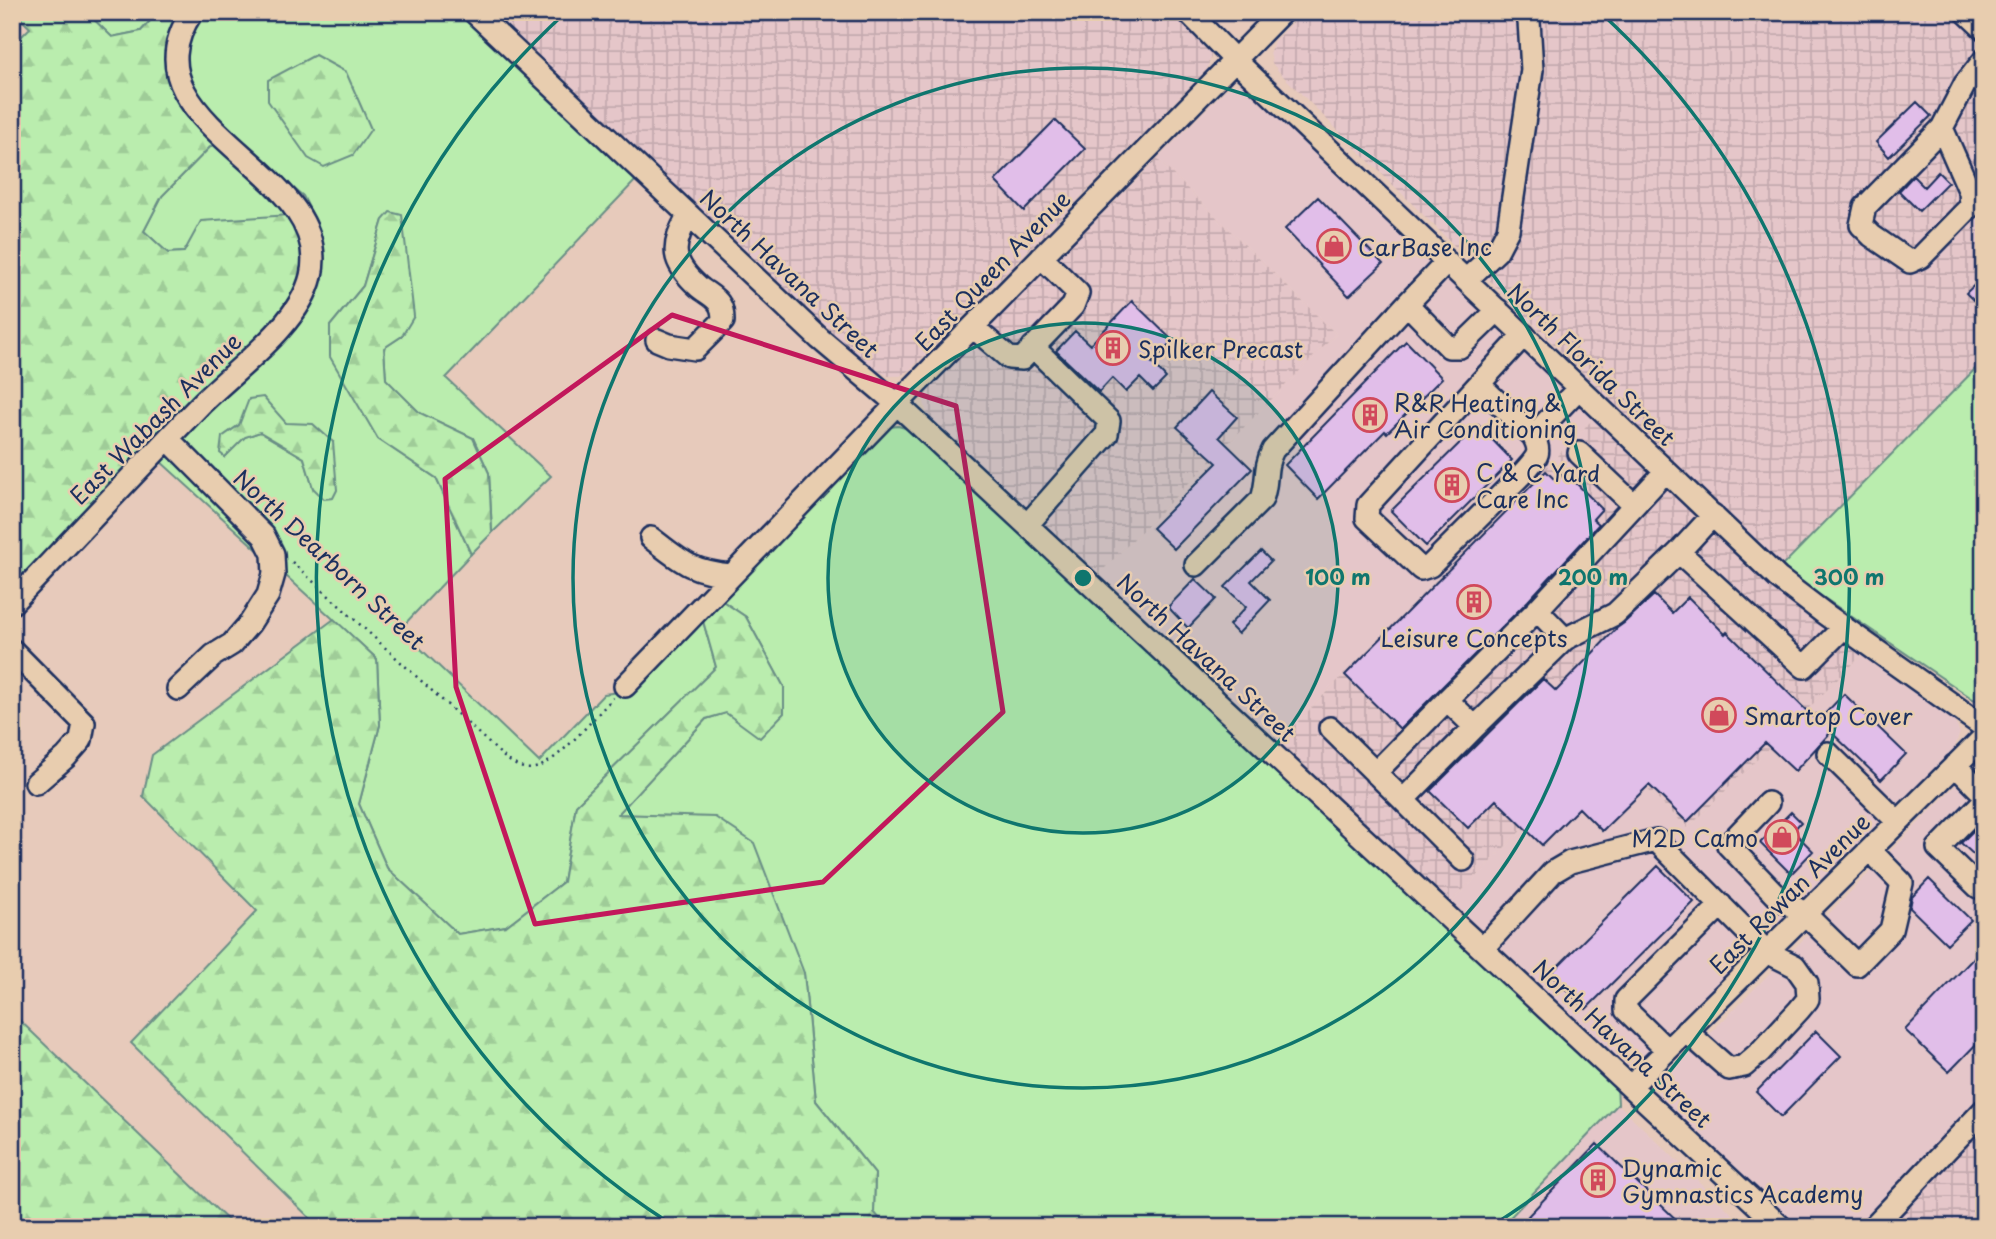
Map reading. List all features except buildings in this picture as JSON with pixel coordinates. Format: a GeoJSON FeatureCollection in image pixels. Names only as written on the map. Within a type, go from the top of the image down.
{"type":"FeatureCollection","features":[{"type":"Feature","properties":{"kind":"street","name":"East Wabash Avenue"},"geometry":{"type":"LineString","coordinates":[[12,603],[168,439],[282,326],[306,291],[310,280],[313,258],[309,234],[295,207],[274,184],[215,131],[185,91],[179,75],[177,47],[180,33],[192,12]]}},
{"type":"Feature","properties":{"kind":"street","name":"North Havana Street"},"geometry":{"type":"LineString","coordinates":[[474,12],[820,339],[897,404],[1781,1227]]}},
{"type":"Feature","properties":{"kind":"street","name":"North Florida Street"},"geometry":{"type":"LineString","coordinates":[[1188,12],[1235,60],[1778,578],[1984,727]]}},
{"type":"Feature","properties":{"kind":"street","name":"East Queen Avenue"},"geometry":{"type":"LineString","coordinates":[[625,685],[1282,12]]}},
{"type":"Feature","properties":{"kind":"street"},"geometry":{"type":"LineString","coordinates":[[1466,280],[1497,251],[1508,230],[1532,70],[1529,21],[1524,12]]}},
{"type":"Feature","properties":{"kind":"street"},"geometry":{"type":"LineString","coordinates":[[1966,12],[1984,29]]}},
{"type":"Feature","properties":{"kind":"street"},"geometry":{"type":"LineString","coordinates":[[1942,128],[1977,211],[1921,257],[1910,262],[1872,236],[1861,225],[1865,207],[1942,128],[1965,84],[1984,60]]}},
{"type":"Feature","properties":{"kind":"street"},"geometry":{"type":"LineString","coordinates":[[657,340],[695,349],[723,321],[719,302],[699,287],[681,267],[676,255],[678,234],[689,215]]}},
{"type":"Feature","properties":{"kind":"street"},"geometry":{"type":"LineString","coordinates":[[973,327],[1009,358],[1022,359],[1073,306],[1078,293],[1041,257]]}},
{"type":"Feature","properties":{"kind":"street"},"geometry":{"type":"LineString","coordinates":[[1196,565],[1262,499],[1266,487],[1265,464],[1273,450],[1447,262]]}},
{"type":"Feature","properties":{"kind":"street"},"geometry":{"type":"LineString","coordinates":[[1408,304],[1449,347],[1460,347],[1498,310]]}},
{"type":"Feature","properties":{"kind":"street"},"geometry":{"type":"LineString","coordinates":[[1479,384],[1532,436],[1539,446],[1538,455],[1430,566],[1421,569],[1367,517],[1368,505],[1479,384],[1524,335]]}},
{"type":"Feature","properties":{"kind":"street"},"geometry":{"type":"LineString","coordinates":[[1027,525],[1107,434],[1109,421],[1033,346]]}},
{"type":"Feature","properties":{"kind":"street"},"geometry":{"type":"LineString","coordinates":[[1532,436],[1579,388]]}},
{"type":"Feature","properties":{"kind":"street","name":"North Dearborn Street"},"geometry":{"type":"LineString","coordinates":[[168,439],[264,536]]}},
{"type":"Feature","properties":{"kind":"street"},"geometry":{"type":"LineString","coordinates":[[1579,453],[1634,505]]}},
{"type":"Feature","properties":{"kind":"street"},"geometry":{"type":"LineString","coordinates":[[1375,773],[1536,610],[1666,471]]}},
{"type":"Feature","properties":{"kind":"street"},"geometry":{"type":"LineString","coordinates":[[1403,800],[1564,639],[1615,614],[1713,515]]}},
{"type":"Feature","properties":{"kind":"street"},"geometry":{"type":"LineString","coordinates":[[178,689],[214,655],[232,644],[268,595],[274,574],[273,554],[264,536]]}},
{"type":"Feature","properties":{"kind":"street"},"geometry":{"type":"LineString","coordinates":[[651,538],[685,564],[706,572],[731,575]]}},
{"type":"Feature","properties":{"kind":"street"},"geometry":{"type":"LineString","coordinates":[[1679,552],[1804,667],[1844,627]]}},
{"type":"Feature","properties":{"kind":"street"},"geometry":{"type":"LineString","coordinates":[[1536,610],[1564,639]]}},
{"type":"Feature","properties":{"kind":"street"},"geometry":{"type":"LineString","coordinates":[[12,650],[84,723],[81,740],[36,783]]}},
{"type":"Feature","properties":{"kind":"street"},"geometry":{"type":"LineString","coordinates":[[1447,700],[1475,727]]}},
{"type":"Feature","properties":{"kind":"street"},"geometry":{"type":"LineString","coordinates":[[1330,728],[1463,860]]}},
{"type":"Feature","properties":{"kind":"street","name":"East Rowan Avenue"},"geometry":{"type":"LineString","coordinates":[[1632,1086],[1984,737]]}},
{"type":"Feature","properties":{"kind":"street"},"geometry":{"type":"LineString","coordinates":[[1828,753],[1898,822]]}},
{"type":"Feature","properties":{"kind":"street"},"geometry":{"type":"LineString","coordinates":[[1955,765],[1984,794]]}},
{"type":"Feature","properties":{"kind":"street"},"geometry":{"type":"LineString","coordinates":[[1978,887],[1938,848],[1984,801]]}},
{"type":"Feature","properties":{"kind":"street"},"geometry":{"type":"LineString","coordinates":[[1768,803],[1728,845],[1778,897],[1805,915],[1857,964],[1891,930],[1902,883],[1870,850]]}},
{"type":"Feature","properties":{"kind":"street"},"geometry":{"type":"LineString","coordinates":[[1483,948],[1553,872],[1570,862],[1656,840],[1767,951],[1794,965],[1807,983],[1808,999],[1744,1066],[1729,1069],[1686,1031]]}},
{"type":"Feature","properties":{"kind":"street"},"geometry":{"type":"LineString","coordinates":[[1667,1051],[1626,1010],[1626,1000],[1721,905]]}},
{"type":"Feature","properties":{"kind":"street"},"geometry":{"type":"LineString","coordinates":[[1873,1227],[1984,1110]]}},
{"type":"Feature","properties":{"kind":"path","name":"North Dearborn Street"},"geometry":{"type":"LineString","coordinates":[[264,536],[458,715],[520,767],[534,768],[550,761],[625,685]]}},
{"type":"Feature","properties":{"kind":"highlighted area"},"geometry":{"type":"Polygon","coordinates":[[[672,315],[956,406],[1003,712],[823,882],[535,924],[456,687],[445,479],[672,315]]]}},
{"type":"Feature","properties":{"kind":"shaded area"},"geometry":{"type":"Polygon","coordinates":[[[491,12],[1177,12],[1210,46],[1211,57],[1207,69],[911,369],[900,376],[888,376],[866,364],[491,12]]]}},
{"type":"Feature","properties":{"kind":"shaded area"},"geometry":{"type":"Polygon","coordinates":[[[1303,12],[1950,12],[1984,44],[1984,360],[1780,568],[1280,73],[1272,63],[1270,51],[1274,41],[1303,12]]]}},
{"type":"Feature","properties":{"kind":"shaded area"},"geometry":{"type":"Polygon","coordinates":[[[1245,84],[1257,90],[1596,416],[1279,741],[1099,574],[1336,334],[1157,159],[1225,90],[1245,84]]]}},
{"type":"Feature","properties":{"kind":"shaded area"},"geometry":{"type":"Polygon","coordinates":[[[1157,159],[1336,334],[1099,574],[936,426],[927,414],[924,402],[928,390],[936,381],[1157,159]]]}},
{"type":"Feature","properties":{"kind":"shaded area"},"geometry":{"type":"Polygon","coordinates":[[[1596,416],[1771,586],[1866,651],[1688,828],[1603,747],[1450,903],[1279,741],[1596,416]]]}},
{"type":"Feature","properties":{"kind":"shaded area"},"geometry":{"type":"Polygon","coordinates":[[[1866,651],[1940,705],[1953,718],[1960,733],[1954,749],[1642,1065],[1620,1064],[1450,903],[1603,747],[1688,828],[1866,651]]]}},
{"type":"Feature","properties":{"kind":"shaded area"},"geometry":{"type":"Polygon","coordinates":[[[1984,760],[1984,1092],[1863,1227],[1791,1227],[1663,1108],[1658,1100],[1658,1089],[1976,765],[1984,760]]]}},
{"type":"Feature","properties":{"kind":"shaded area"},"geometry":{"type":"Polygon","coordinates":[[[1618,1104],[1746,1227],[1501,1227],[1618,1104]]]}},
{"type":"Feature","properties":{"kind":"shaded area"},"geometry":{"type":"Polygon","coordinates":[[[1984,1126],[1984,1227],[1889,1227],[1984,1126]]]}},
{"type":"Feature","properties":{"kind":"green space"},"geometry":{"type":"Polygon","coordinates":[[[14,12],[86,12],[112,37],[141,31],[158,12],[183,12],[168,42],[171,74],[215,142],[162,196],[144,231],[168,253],[184,252],[201,221],[289,215],[302,242],[305,270],[293,302],[12,590],[12,46],[30,28],[14,12]]]}},
{"type":"Feature","properties":{"kind":"green space"},"geometry":{"type":"Polygon","coordinates":[[[86,12],[158,12],[141,31],[112,37],[86,12]]]}},
{"type":"Feature","properties":{"kind":"green space"},"geometry":{"type":"Polygon","coordinates":[[[200,12],[466,12],[638,178],[446,378],[551,476],[492,533],[489,473],[473,438],[420,413],[386,380],[384,348],[402,336],[383,220],[363,286],[330,326],[378,439],[436,478],[471,554],[400,629],[539,762],[604,694],[627,691],[701,614],[716,667],[576,805],[563,882],[506,926],[458,934],[387,868],[359,804],[380,725],[377,659],[160,461],[312,296],[322,260],[316,222],[303,196],[222,130],[199,101],[186,71],[185,46],[200,12]],[[239,425],[222,437],[225,457],[245,437],[260,432],[304,458],[313,488],[333,442],[239,425]]]}},
{"type":"Feature","properties":{"kind":"green space"},"geometry":{"type":"Polygon","coordinates":[[[315,55],[346,72],[371,129],[353,155],[324,167],[308,158],[268,101],[268,80],[315,55]]]}},
{"type":"Feature","properties":{"kind":"green space"},"geometry":{"type":"Polygon","coordinates":[[[215,142],[272,191],[289,215],[185,252],[168,253],[144,231],[162,196],[215,142]]]}},
{"type":"Feature","properties":{"kind":"green space"},"geometry":{"type":"Polygon","coordinates":[[[390,212],[402,215],[414,316],[402,336],[384,348],[386,379],[420,413],[473,438],[489,473],[492,533],[471,554],[436,478],[378,439],[330,357],[330,326],[363,286],[383,220],[390,212]]]}},
{"type":"Feature","properties":{"kind":"green space"},"geometry":{"type":"Polygon","coordinates":[[[1984,360],[1984,703],[1973,699],[1780,568],[1984,360]]]}},
{"type":"Feature","properties":{"kind":"green space"},"geometry":{"type":"Polygon","coordinates":[[[263,397],[286,423],[313,424],[333,442],[337,490],[333,498],[324,499],[313,488],[304,458],[260,432],[245,437],[225,457],[220,453],[222,437],[239,425],[249,399],[263,397]]]}},
{"type":"Feature","properties":{"kind":"green space"},"geometry":{"type":"Polygon","coordinates":[[[898,426],[916,431],[1617,1084],[1618,1104],[1501,1227],[887,1227],[874,1213],[875,1174],[816,1101],[804,973],[617,815],[706,719],[784,687],[746,617],[718,598],[890,427],[898,426]]]}},
{"type":"Feature","properties":{"kind":"green space"},"geometry":{"type":"Polygon","coordinates":[[[718,598],[746,617],[784,687],[784,713],[760,738],[726,713],[706,719],[618,814],[715,817],[754,843],[804,973],[816,1101],[875,1174],[874,1212],[887,1227],[319,1227],[131,1043],[257,911],[143,796],[152,755],[334,619],[377,659],[380,725],[359,804],[387,868],[458,934],[506,926],[563,882],[576,805],[716,667],[701,614],[718,598]]]}},
{"type":"Feature","properties":{"kind":"green space"},"geometry":{"type":"Polygon","coordinates":[[[12,1013],[235,1227],[12,1227],[12,1013]]]}},
{"type":"Feature","properties":{"kind":"place","name":"CarBase Inc"},"geometry":{"type":"Point","coordinates":[1334,246]}},
{"type":"Feature","properties":{"kind":"place","name":"Spilker Precast"},"geometry":{"type":"Point","coordinates":[1113,348]}},
{"type":"Feature","properties":{"kind":"place","name":"R&R Heating & Air Conditioning"},"geometry":{"type":"Point","coordinates":[1370,415]}},
{"type":"Feature","properties":{"kind":"place","name":"C & C Yard Care Inc"},"geometry":{"type":"Point","coordinates":[1452,485]}},
{"type":"Feature","properties":{"kind":"place","name":"Leisure Concepts"},"geometry":{"type":"Point","coordinates":[1474,602]}},
{"type":"Feature","properties":{"kind":"place","name":"Smartop Cover"},"geometry":{"type":"Point","coordinates":[1719,715]}},
{"type":"Feature","properties":{"kind":"place","name":"M2D Camo"},"geometry":{"type":"Point","coordinates":[1782,837]}},
{"type":"Feature","properties":{"kind":"place","name":"Dynamic Gymnastics Academy"},"geometry":{"type":"Point","coordinates":[1598,1180]}}]}
